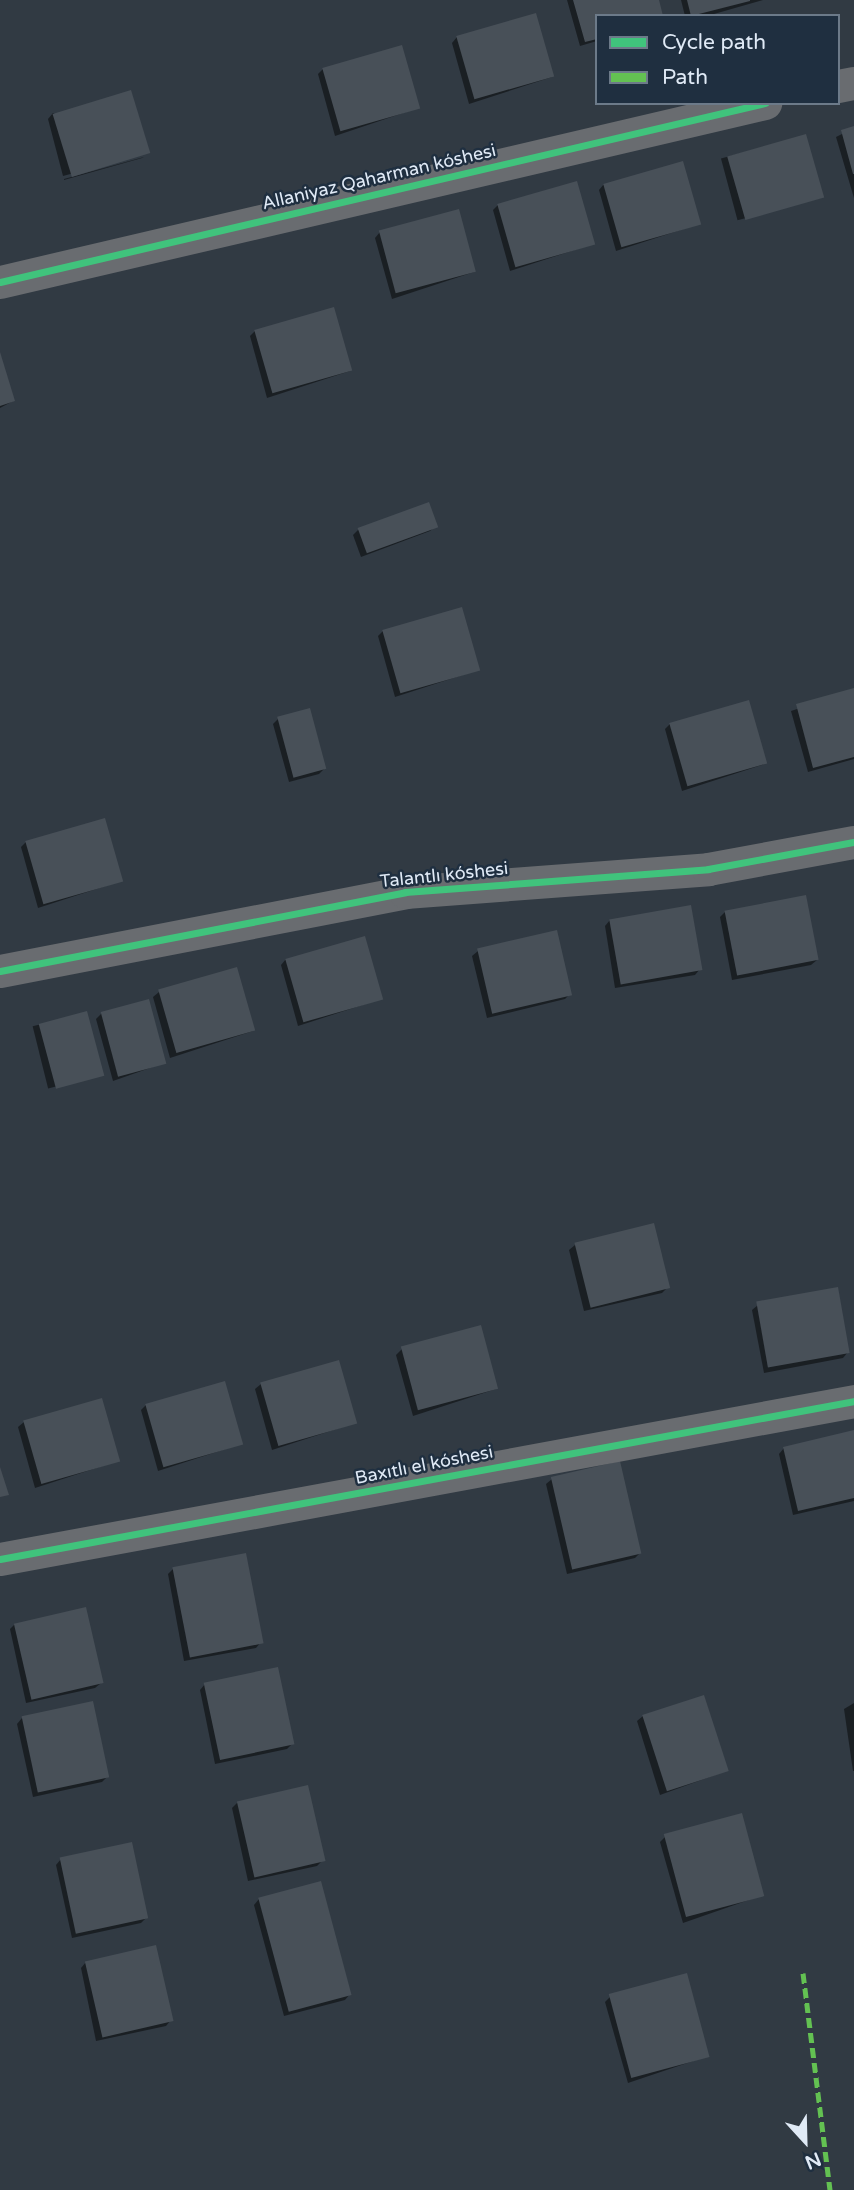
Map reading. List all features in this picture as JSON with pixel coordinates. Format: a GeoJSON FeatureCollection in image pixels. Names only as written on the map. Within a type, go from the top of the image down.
{"type":"FeatureCollection","features":[{"type":"Feature","properties":{"kind":"street","name":"Allaniyaz Qaharman kóshesi"},"geometry":{"type":"LineString","coordinates":[[0,282],[756,105]]}},
{"type":"Feature","properties":{"kind":"street","name":"Talantlı kóshesi"},"geometry":{"type":"LineString","coordinates":[[0,971],[405,892],[708,869],[854,842]]}},
{"type":"Feature","properties":{"kind":"street","name":"Baxıtlı el kóshesi"},"geometry":{"type":"LineString","coordinates":[[0,1559],[854,1401]]}},
{"type":"Feature","properties":{"kind":"building"},"geometry":{"type":"Polygon","coordinates":[[[573,0],[659,0],[662,14],[595,14],[595,40],[585,42],[573,0]]]}},
{"type":"Feature","properties":{"kind":"building"},"geometry":{"type":"Polygon","coordinates":[[[687,0],[750,0],[699,14],[690,14],[687,0]]]}},
{"type":"Feature","properties":{"kind":"building"},"geometry":{"type":"Polygon","coordinates":[[[536,13],[554,76],[474,99],[456,36],[536,13]]]}},
{"type":"Feature","properties":{"kind":"building"},"geometry":{"type":"Polygon","coordinates":[[[402,45],[420,108],[340,131],[322,68],[402,45]]]}},
{"type":"Feature","properties":{"kind":"building"},"geometry":{"type":"Polygon","coordinates":[[[131,90],[150,153],[72,177],[53,114],[131,90]]]}},
{"type":"Feature","properties":{"kind":"building"},"geometry":{"type":"Polygon","coordinates":[[[854,126],[854,174],[853,174],[841,130],[854,126]]]}},
{"type":"Feature","properties":{"kind":"building"},"geometry":{"type":"Polygon","coordinates":[[[806,134],[824,197],[745,220],[727,157],[806,134]]]}},
{"type":"Feature","properties":{"kind":"building"},"geometry":{"type":"Polygon","coordinates":[[[683,161],[701,224],[621,247],[603,184],[683,161]]]}},
{"type":"Feature","properties":{"kind":"building"},"geometry":{"type":"Polygon","coordinates":[[[577,181],[595,244],[515,267],[497,204],[577,181]]]}},
{"type":"Feature","properties":{"kind":"building"},"geometry":{"type":"Polygon","coordinates":[[[459,209],[476,272],[396,293],[379,230],[459,209]]]}},
{"type":"Feature","properties":{"kind":"building"},"geometry":{"type":"Polygon","coordinates":[[[334,307],[352,370],[272,393],[254,330],[334,307]]]}},
{"type":"Feature","properties":{"kind":"building"},"geometry":{"type":"Polygon","coordinates":[[[0,352],[15,401],[0,406],[0,352]]]}},
{"type":"Feature","properties":{"kind":"building"},"geometry":{"type":"Polygon","coordinates":[[[429,502],[438,527],[367,553],[358,528],[429,502]]]}},
{"type":"Feature","properties":{"kind":"building"},"geometry":{"type":"Polygon","coordinates":[[[462,607],[480,670],[400,693],[382,630],[462,607]]]}},
{"type":"Feature","properties":{"kind":"building"},"geometry":{"type":"Polygon","coordinates":[[[854,688],[854,757],[813,768],[796,704],[854,688]]]}},
{"type":"Feature","properties":{"kind":"building"},"geometry":{"type":"Polygon","coordinates":[[[749,700],[767,763],[687,786],[669,723],[749,700]]]}},
{"type":"Feature","properties":{"kind":"building"},"geometry":{"type":"Polygon","coordinates":[[[310,708],[326,769],[293,778],[277,717],[310,708]]]}},
{"type":"Feature","properties":{"kind":"building"},"geometry":{"type":"Polygon","coordinates":[[[105,818],[123,881],[43,904],[25,841],[105,818]]]}},
{"type":"Feature","properties":{"kind":"building"},"geometry":{"type":"Polygon","coordinates":[[[806,895],[819,960],[737,976],[725,911],[806,895]]]}},
{"type":"Feature","properties":{"kind":"building"},"geometry":{"type":"Polygon","coordinates":[[[691,905],[702,970],[621,984],[609,919],[691,905]]]}},
{"type":"Feature","properties":{"kind":"building"},"geometry":{"type":"Polygon","coordinates":[[[557,930],[572,995],[492,1014],[477,948],[557,930]]]}},
{"type":"Feature","properties":{"kind":"building"},"geometry":{"type":"Polygon","coordinates":[[[365,936],[383,999],[303,1022],[285,959],[365,936]]]}},
{"type":"Feature","properties":{"kind":"building"},"geometry":{"type":"Polygon","coordinates":[[[237,967],[255,1030],[176,1053],[158,990],[237,967]]]}},
{"type":"Feature","properties":{"kind":"building"},"geometry":{"type":"Polygon","coordinates":[[[149,999],[166,1064],[118,1077],[101,1012],[149,999]]]}},
{"type":"Feature","properties":{"kind":"building"},"geometry":{"type":"Polygon","coordinates":[[[87,1011],[104,1076],[56,1089],[39,1024],[87,1011]]]}},
{"type":"Feature","properties":{"kind":"building"},"geometry":{"type":"Polygon","coordinates":[[[654,1223],[670,1288],[591,1308],[574,1243],[654,1223]]]}},
{"type":"Feature","properties":{"kind":"building"},"geometry":{"type":"Polygon","coordinates":[[[838,1287],[850,1353],[768,1367],[756,1301],[838,1287]]]}},
{"type":"Feature","properties":{"kind":"building"},"geometry":{"type":"Polygon","coordinates":[[[481,1325],[498,1389],[418,1410],[401,1346],[481,1325]]]}},
{"type":"Feature","properties":{"kind":"building"},"geometry":{"type":"Polygon","coordinates":[[[339,1360],[357,1423],[278,1446],[260,1383],[339,1360]]]}},
{"type":"Feature","properties":{"kind":"building"},"geometry":{"type":"Polygon","coordinates":[[[225,1381],[243,1444],[163,1467],[145,1404],[225,1381]]]}},
{"type":"Feature","properties":{"kind":"building"},"geometry":{"type":"Polygon","coordinates":[[[102,1398],[120,1461],[41,1484],[23,1421],[102,1398]]]}},
{"type":"Feature","properties":{"kind":"building"},"geometry":{"type":"Polygon","coordinates":[[[854,1430],[854,1498],[798,1511],[783,1447],[854,1430]]]}},
{"type":"Feature","properties":{"kind":"building"},"geometry":{"type":"Polygon","coordinates":[[[620,1461],[641,1554],[572,1570],[551,1477],[620,1461]]]}},
{"type":"Feature","properties":{"kind":"building"},"geometry":{"type":"Polygon","coordinates":[[[0,1467],[9,1495],[0,1497],[0,1467]]]}},
{"type":"Feature","properties":{"kind":"building"},"geometry":{"type":"Polygon","coordinates":[[[246,1553],[264,1643],[190,1658],[172,1567],[246,1553]]]}},
{"type":"Feature","properties":{"kind":"building"},"geometry":{"type":"Polygon","coordinates":[[[86,1607],[104,1683],[31,1700],[14,1624],[86,1607]]]}},
{"type":"Feature","properties":{"kind":"building"},"geometry":{"type":"Polygon","coordinates":[[[278,1667],[294,1744],[220,1760],[204,1683],[278,1667]]]}},
{"type":"Feature","properties":{"kind":"building"},"geometry":{"type":"Polygon","coordinates":[[[704,1695],[729,1771],[667,1791],[642,1715],[704,1695]]]}},
{"type":"Feature","properties":{"kind":"building"},"geometry":{"type":"Polygon","coordinates":[[[93,1701],[109,1777],[38,1792],[22,1716],[93,1701]]]}},
{"type":"Feature","properties":{"kind":"building"},"geometry":{"type":"Polygon","coordinates":[[[308,1785],[326,1861],[254,1877],[237,1801],[308,1785]]]}},
{"type":"Feature","properties":{"kind":"building"},"geometry":{"type":"Polygon","coordinates":[[[742,1813],[764,1896],[686,1917],[664,1834],[742,1813]]]}},
{"type":"Feature","properties":{"kind":"building"},"geometry":{"type":"Polygon","coordinates":[[[132,1842],[148,1918],[76,1934],[60,1857],[132,1842]]]}},
{"type":"Feature","properties":{"kind":"building"},"geometry":{"type":"Polygon","coordinates":[[[321,1881],[352,1995],[289,2012],[258,1898],[321,1881]]]}},
{"type":"Feature","properties":{"kind":"building"},"geometry":{"type":"Polygon","coordinates":[[[156,1945],[174,2021],[102,2037],[85,1961],[156,1945]]]}},
{"type":"Feature","properties":{"kind":"building"},"geometry":{"type":"Polygon","coordinates":[[[687,1973],[710,2057],[631,2078],[609,1994],[687,1973]]]}},
{"type":"Feature","properties":{"kind":"marked path"},"geometry":{"type":"LineString","coordinates":[[803,1973],[830,2190]]}},
{"type":"Feature","properties":{"kind":"cycle path"},"geometry":{"type":"LineString","coordinates":[[0,282],[756,105]]}},
{"type":"Feature","properties":{"kind":"cycle path"},"geometry":{"type":"LineString","coordinates":[[0,971],[405,892],[708,869],[854,842]]}},
{"type":"Feature","properties":{"kind":"cycle path"},"geometry":{"type":"LineString","coordinates":[[0,1559],[854,1401]]}}]}
